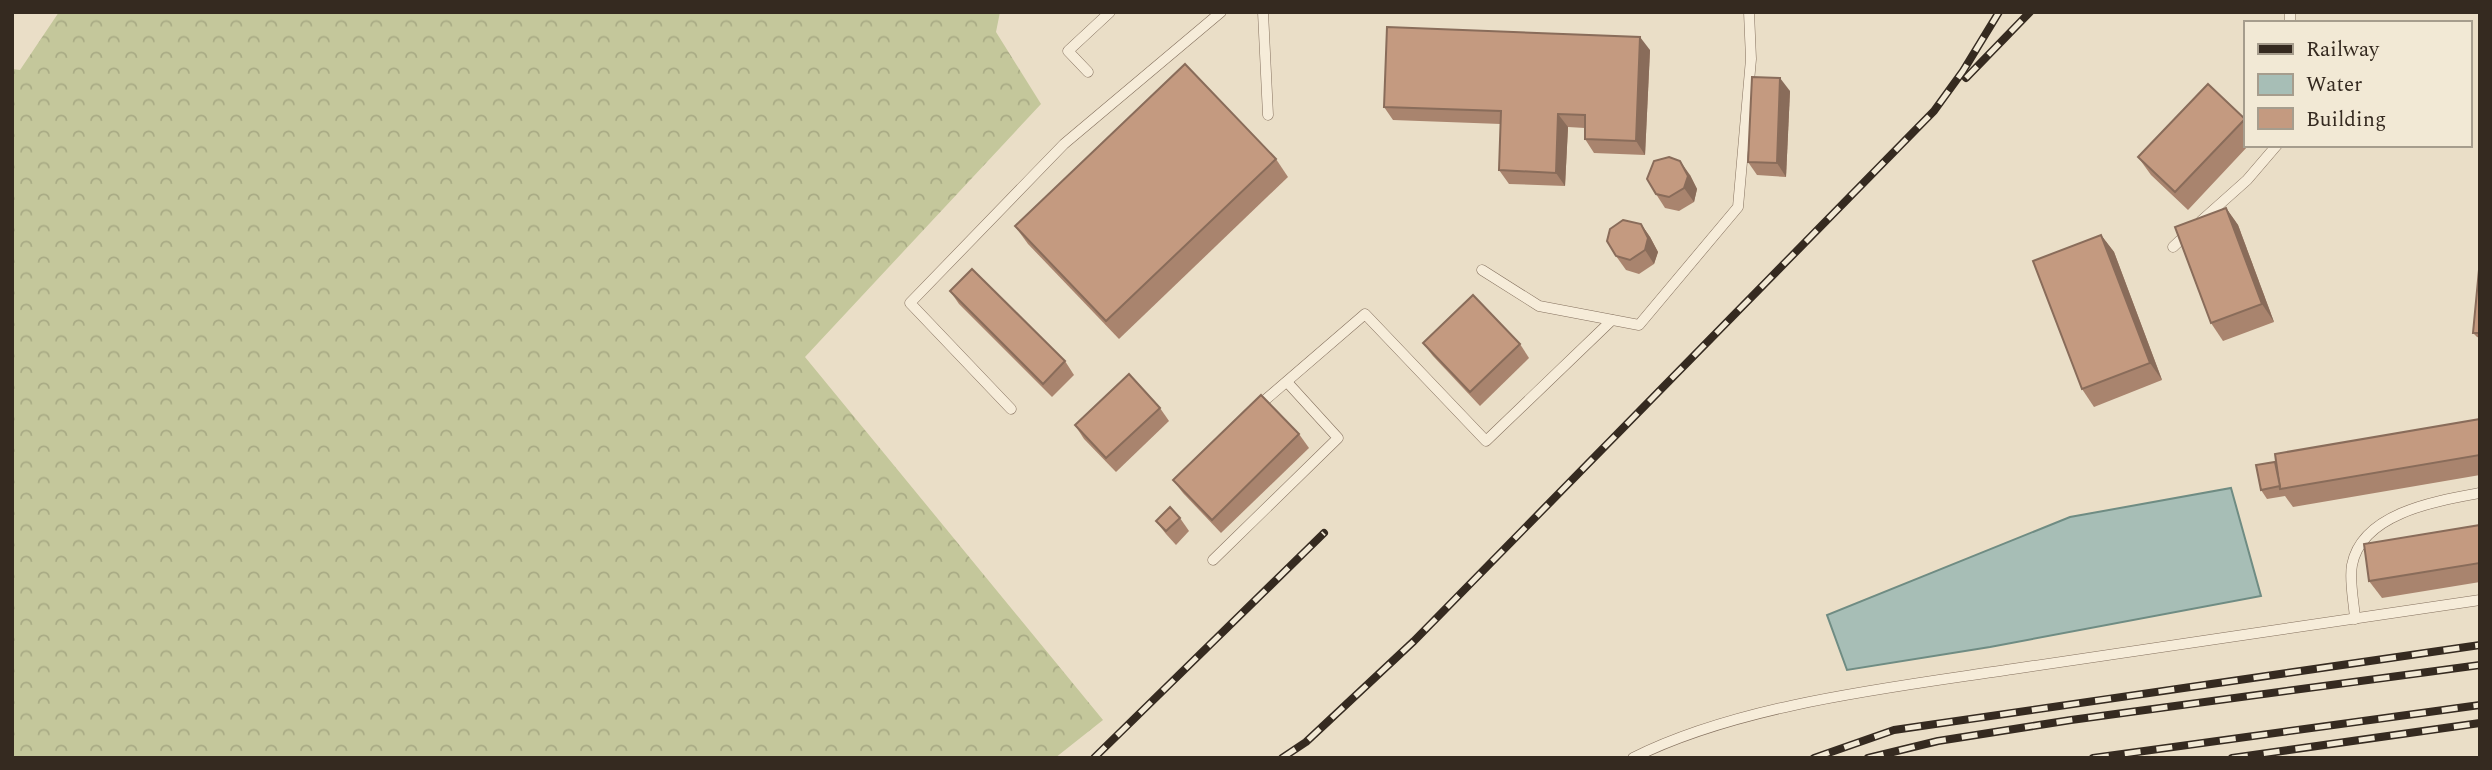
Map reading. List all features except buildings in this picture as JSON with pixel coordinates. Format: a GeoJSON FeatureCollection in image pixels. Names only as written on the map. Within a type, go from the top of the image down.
{"type":"FeatureCollection","features":[{"type":"Feature","properties":{"kind":"lane"},"geometry":{"type":"LineString","coordinates":[[1087,72],[1068,51],[1110,12]]}},
{"type":"Feature","properties":{"kind":"lane"},"geometry":{"type":"LineString","coordinates":[[1011,409],[911,303],[1064,144],[1221,12]]}},
{"type":"Feature","properties":{"kind":"lane"},"geometry":{"type":"LineString","coordinates":[[1263,12],[1268,115]]}},
{"type":"Feature","properties":{"kind":"lane"},"geometry":{"type":"LineString","coordinates":[[1482,270],[1539,306],[1639,325],[1738,207],[1751,59],[1749,12]]}},
{"type":"Feature","properties":{"kind":"lane"},"geometry":{"type":"LineString","coordinates":[[2173,247],[2247,180],[2275,147]]}},
{"type":"Feature","properties":{"kind":"lane"},"geometry":{"type":"LineString","coordinates":[[1250,413],[1365,314],[1486,441],[1612,320]]}},
{"type":"Feature","properties":{"kind":"lane"},"geometry":{"type":"LineString","coordinates":[[1213,560],[1338,438],[1286,382]]}},
{"type":"Feature","properties":{"kind":"lane"},"geometry":{"type":"LineString","coordinates":[[2355,619],[2351,566],[2360,542],[2378,527],[2424,503],[2480,493]]}},
{"type":"Feature","properties":{"kind":"lane"},"geometry":{"type":"LineString","coordinates":[[1633,758],[1662,743],[1755,715],[1886,688],[2480,600]]}},
{"type":"Feature","properties":{"kind":"green space"},"geometry":{"type":"Polygon","coordinates":[[[59,12],[1000,12],[996,32],[1041,104],[805,357],[1103,720],[1055,758],[12,758],[12,69],[20,70],[59,12]]]}},
{"type":"Feature","properties":{"kind":"water"},"geometry":{"type":"Polygon","coordinates":[[[2231,488],[2261,596],[1990,647],[1847,670],[1827,615],[2070,517],[2231,488]]]}},
{"type":"Feature","properties":{"kind":"railway"},"geometry":{"type":"LineString","coordinates":[[1282,758],[1306,742],[1414,641],[1934,111],[1963,71],[1999,12]]}},
{"type":"Feature","properties":{"kind":"railway"},"geometry":{"type":"LineString","coordinates":[[1966,78],[2030,12]]}},
{"type":"Feature","properties":{"kind":"railway"},"geometry":{"type":"LineString","coordinates":[[1094,758],[1324,533]]}},
{"type":"Feature","properties":{"kind":"railway"},"geometry":{"type":"LineString","coordinates":[[1814,758],[1894,730],[2480,645]]}},
{"type":"Feature","properties":{"kind":"railway"},"geometry":{"type":"LineString","coordinates":[[1868,758],[1938,741],[2071,720],[2480,665]]}},
{"type":"Feature","properties":{"kind":"railway"},"geometry":{"type":"LineString","coordinates":[[2093,758],[2480,705]]}},
{"type":"Feature","properties":{"kind":"railway"},"geometry":{"type":"LineString","coordinates":[[2232,758],[2480,723]]}}]}
